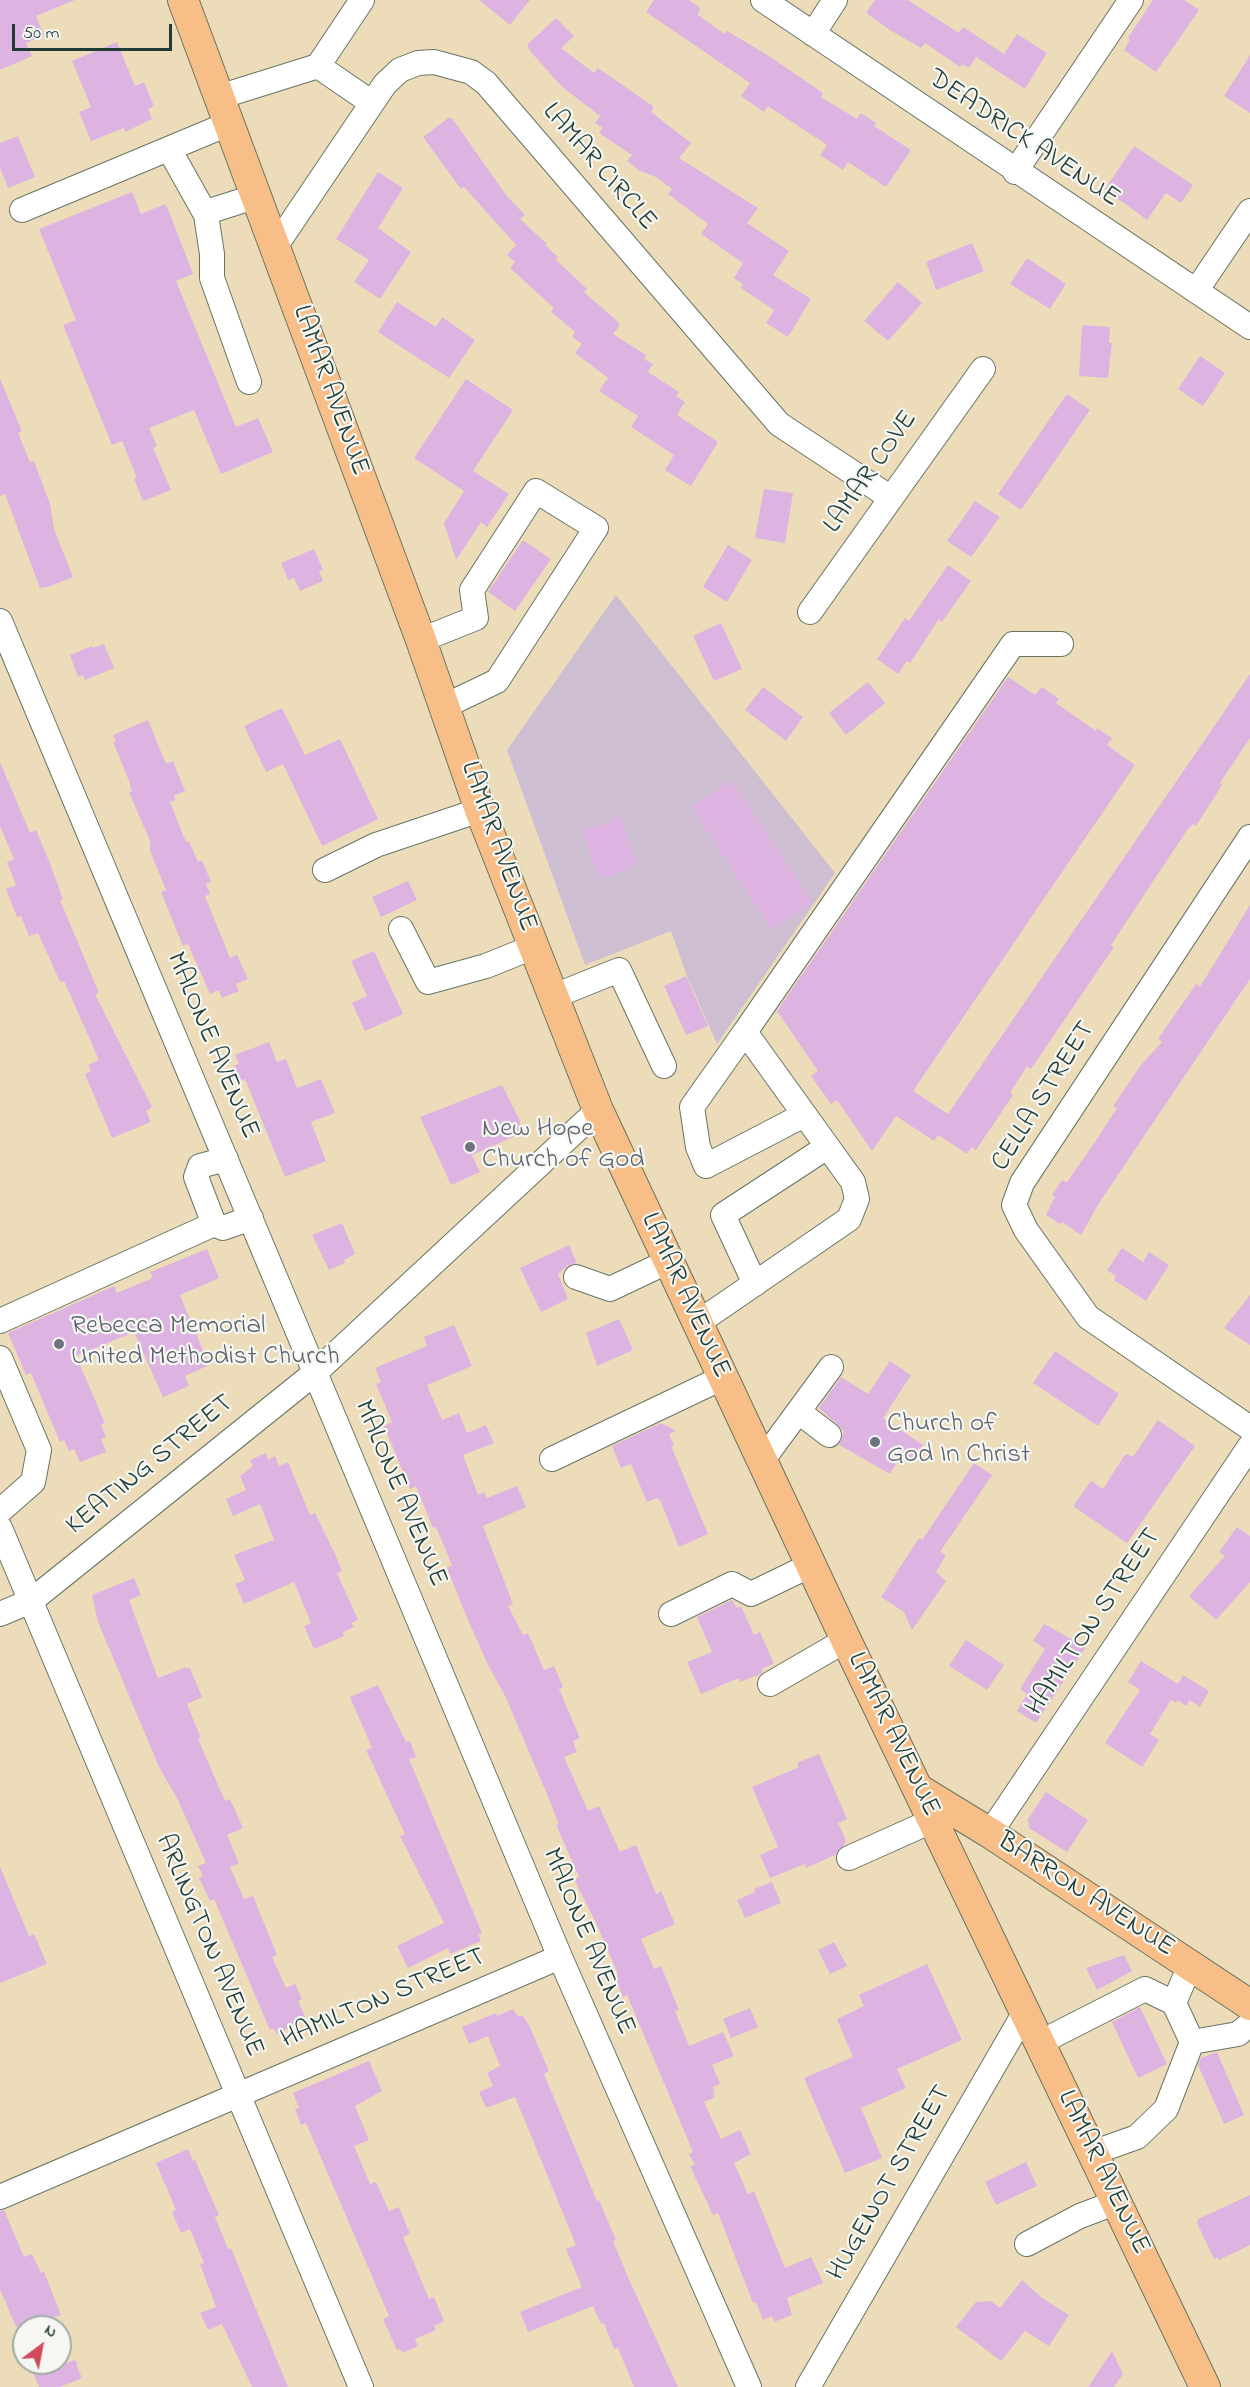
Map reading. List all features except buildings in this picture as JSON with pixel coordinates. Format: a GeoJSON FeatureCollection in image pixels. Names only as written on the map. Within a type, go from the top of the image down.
{"type":"FeatureCollection","features":[{"type":"Feature","properties":{"kind":"main road","name":"LAMAR AVENUE"},"geometry":{"type":"LineString","coordinates":[[183,0],[421,640],[480,810],[598,1110],[696,1324],[846,1640],[1205,2387]]}},
{"type":"Feature","properties":{"kind":"main road","name":"BARRON AVENUE"},"geometry":{"type":"LineString","coordinates":[[918,1789],[990,1833],[1250,2005]]}},
{"type":"Feature","properties":{"kind":"street"},"geometry":{"type":"LineString","coordinates":[[22,210],[169,149],[224,110],[318,66],[362,0]]}},
{"type":"Feature","properties":{"kind":"street","name":"DEADRICK AVENUE"},"geometry":{"type":"LineString","coordinates":[[763,0],[1015,172],[1250,327]]}},
{"type":"Feature","properties":{"kind":"street"},"geometry":{"type":"LineString","coordinates":[[813,34],[836,0]]}},
{"type":"Feature","properties":{"kind":"street"},"geometry":{"type":"LineString","coordinates":[[1015,172],[1131,0]]}},
{"type":"Feature","properties":{"kind":"street","name":"LAMAR CIRCLE"},"geometry":{"type":"LineString","coordinates":[[275,247],[385,84],[400,70],[418,63],[434,62],[471,72],[494,92],[779,424],[891,498]]}},
{"type":"Feature","properties":{"kind":"street"},"geometry":{"type":"LineString","coordinates":[[318,66],[372,104]]}},
{"type":"Feature","properties":{"kind":"street"},"geometry":{"type":"LineString","coordinates":[[169,149],[206,215],[212,254],[212,278],[249,382]]}},
{"type":"Feature","properties":{"kind":"street"},"geometry":{"type":"LineString","coordinates":[[206,215],[213,210],[257,196]]}},
{"type":"Feature","properties":{"kind":"street"},"geometry":{"type":"LineString","coordinates":[[1196,291],[1250,211]]}},
{"type":"Feature","properties":{"kind":"street","name":"LAMAR COVE"},"geometry":{"type":"LineString","coordinates":[[810,612],[983,369]]}},
{"type":"Feature","properties":{"kind":"street"},"geometry":{"type":"LineString","coordinates":[[421,640],[476,618],[472,590],[536,491],[596,528],[497,681],[445,706]]}},
{"type":"Feature","properties":{"kind":"street","name":"MALONE AVENUE"},"geometry":{"type":"LineString","coordinates":[[0,621],[560,1957],[749,2387]]}},
{"type":"Feature","properties":{"kind":"street"},"geometry":{"type":"LineString","coordinates":[[804,1115],[706,1166],[698,1147],[692,1107],[1013,644],[1061,644]]}},
{"type":"Feature","properties":{"kind":"street"},"geometry":{"type":"LineString","coordinates":[[325,870],[376,845],[480,810]]}},
{"type":"Feature","properties":{"kind":"street","name":"CELLA STREET"},"geometry":{"type":"LineString","coordinates":[[1250,837],[1022,1184],[1014,1205],[1026,1230],[1088,1317],[1250,1428]]}},
{"type":"Feature","properties":{"kind":"street"},"geometry":{"type":"LineString","coordinates":[[401,929],[428,982],[486,966],[533,947]]}},
{"type":"Feature","properties":{"kind":"street"},"geometry":{"type":"LineString","coordinates":[[552,997],[619,970],[664,1066]]}},
{"type":"Feature","properties":{"kind":"street"},"geometry":{"type":"LineString","coordinates":[[696,1324],[849,1219],[857,1199],[853,1182],[745,1032]]}},
{"type":"Feature","properties":{"kind":"street","name":"KEATING STREET"},"geometry":{"type":"LineString","coordinates":[[0,1614],[31,1601],[316,1372],[598,1110]]}},
{"type":"Feature","properties":{"kind":"street"},"geometry":{"type":"LineString","coordinates":[[755,1284],[723,1215],[828,1147]]}},
{"type":"Feature","properties":{"kind":"street"},"geometry":{"type":"LineString","coordinates":[[226,1159],[200,1166],[196,1177],[214,1224],[223,1228],[251,1218]]}},
{"type":"Feature","properties":{"kind":"street"},"geometry":{"type":"LineString","coordinates":[[0,1321],[214,1224]]}},
{"type":"Feature","properties":{"kind":"street"},"geometry":{"type":"LineString","coordinates":[[576,1277],[610,1288],[667,1262]]}},
{"type":"Feature","properties":{"kind":"street"},"geometry":{"type":"LineString","coordinates":[[0,1358],[39,1450],[33,1482],[0,1511]]}},
{"type":"Feature","properties":{"kind":"street"},"geometry":{"type":"LineString","coordinates":[[762,1461],[831,1367]]}},
{"type":"Feature","properties":{"kind":"street"},"geometry":{"type":"LineString","coordinates":[[552,1459],[722,1378]]}},
{"type":"Feature","properties":{"kind":"street"},"geometry":{"type":"LineString","coordinates":[[799,1412],[829,1435]]}},
{"type":"Feature","properties":{"kind":"street","name":"HAMILTON STREET"},"geometry":{"type":"LineString","coordinates":[[990,1833],[1250,1446]]}},
{"type":"Feature","properties":{"kind":"street","name":"ARLINGTON AVENUE"},"geometry":{"type":"LineString","coordinates":[[0,1528],[361,2387]]}},
{"type":"Feature","properties":{"kind":"street"},"geometry":{"type":"LineString","coordinates":[[670,1614],[732,1584],[751,1594],[811,1565]]}},
{"type":"Feature","properties":{"kind":"street"},"geometry":{"type":"LineString","coordinates":[[770,1684],[846,1640]]}},
{"type":"Feature","properties":{"kind":"street"},"geometry":{"type":"LineString","coordinates":[[849,1858],[934,1820]]}},
{"type":"Feature","properties":{"kind":"street","name":"HAMILTON STREET"},"geometry":{"type":"LineString","coordinates":[[0,2197],[560,1957]]}},
{"type":"Feature","properties":{"kind":"street"},"geometry":{"type":"LineString","coordinates":[[1174,2003],[1190,1965]]}},
{"type":"Feature","properties":{"kind":"street"},"geometry":{"type":"LineString","coordinates":[[1039,2043],[1145,1989],[1174,2003],[1192,2042],[1166,2109],[1137,2137],[1092,2153]]}},
{"type":"Feature","properties":{"kind":"street","name":"HUGENOT STREET"},"geometry":{"type":"LineString","coordinates":[[808,2387],[1025,2012]]}},
{"type":"Feature","properties":{"kind":"street"},"geometry":{"type":"LineString","coordinates":[[1192,2042],[1238,2034],[1250,2024]]}},
{"type":"Feature","properties":{"kind":"street"},"geometry":{"type":"LineString","coordinates":[[1027,2244],[1080,2216],[1117,2202]]}},
{"type":"Feature","properties":{"kind":"shaded area"},"geometry":{"type":"Polygon","coordinates":[[[616,595],[835,873],[717,1044],[687,976],[671,931],[585,965],[507,750],[616,595]]]}},
{"type":"Feature","properties":{"kind":"place","name":"New Hope Church of God"},"geometry":{"type":"Point","coordinates":[470,1147]}},
{"type":"Feature","properties":{"kind":"place","name":"Rebecca Memorial United Methodist Church"},"geometry":{"type":"Point","coordinates":[59,1344]}},
{"type":"Feature","properties":{"kind":"place","name":"Church of God In Christ"},"geometry":{"type":"Point","coordinates":[875,1442]}}]}
